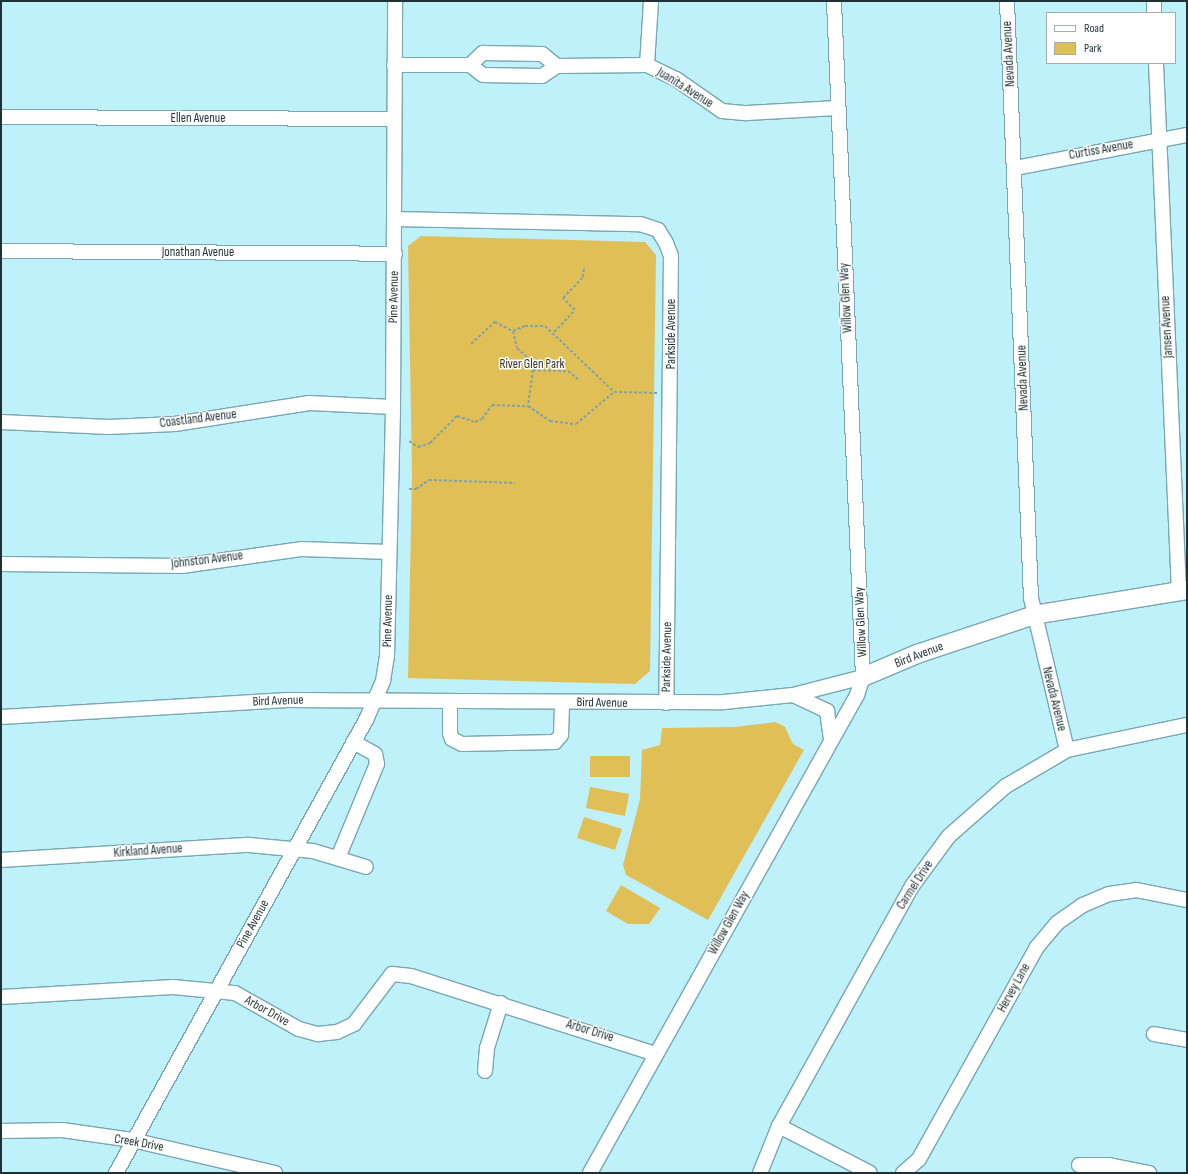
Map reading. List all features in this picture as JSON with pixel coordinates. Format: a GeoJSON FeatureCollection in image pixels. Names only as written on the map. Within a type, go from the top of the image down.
{"type":"FeatureCollection","features":[{"type":"Feature","properties":{"kind":"main road","name":"Bird Avenue"},"geometry":{"type":"LineString","coordinates":[[864,677],[917,654],[1034,615],[1183,590]]}},
{"type":"Feature","properties":{"kind":"street","name":"Pine Avenue"},"geometry":{"type":"LineString","coordinates":[[116,1173],[132,1140],[377,701],[387,656],[395,254],[395,1]]}},
{"type":"Feature","properties":{"kind":"street"},"geometry":{"type":"LineString","coordinates":[[647,65],[651,1]]}},
{"type":"Feature","properties":{"kind":"street","name":"Willow Glen Way"},"geometry":{"type":"LineString","coordinates":[[590,1173],[831,741],[864,677],[837,108],[834,1]]}},
{"type":"Feature","properties":{"kind":"street","name":"Nevada Avenue"},"geometry":{"type":"LineString","coordinates":[[1006,1],[1016,168],[1030,598],[1067,750]]}},
{"type":"Feature","properties":{"kind":"street"},"geometry":{"type":"LineString","coordinates":[[1154,1],[1154,12]]}},
{"type":"Feature","properties":{"kind":"street"},"geometry":{"type":"LineString","coordinates":[[394,65],[470,65],[483,53],[542,54],[557,66]]}},
{"type":"Feature","properties":{"kind":"street","name":"Jansen Avenue"},"geometry":{"type":"LineString","coordinates":[[1156,64],[1158,140],[1183,590]]}},
{"type":"Feature","properties":{"kind":"street","name":"Juanita Avenue"},"geometry":{"type":"LineString","coordinates":[[470,65],[483,75],[542,76],[557,66],[647,65],[676,79],[722,111],[747,113],[837,108]]}},
{"type":"Feature","properties":{"kind":"street","name":"Ellen Avenue"},"geometry":{"type":"LineString","coordinates":[[1,117],[394,119]]}},
{"type":"Feature","properties":{"kind":"street","name":"Curtiss Avenue"},"geometry":{"type":"LineString","coordinates":[[1016,168],[1187,135]]}},
{"type":"Feature","properties":{"kind":"street","name":"Parkside Avenue"},"geometry":{"type":"LineString","coordinates":[[395,220],[640,224],[658,230],[671,256],[666,704]]}},
{"type":"Feature","properties":{"kind":"street","name":"Jonathan Avenue"},"geometry":{"type":"LineString","coordinates":[[1,251],[395,254]]}},
{"type":"Feature","properties":{"kind":"street","name":"Coastland Avenue"},"geometry":{"type":"LineString","coordinates":[[1,422],[109,426],[175,424],[309,403],[393,407]]}},
{"type":"Feature","properties":{"kind":"street","name":"Johnston Avenue"},"geometry":{"type":"LineString","coordinates":[[1,564],[182,566],[301,550],[389,552]]}},
{"type":"Feature","properties":{"kind":"street","name":"Bird Avenue"},"geometry":{"type":"LineString","coordinates":[[1,717],[287,700],[666,704],[724,702],[793,695],[864,677]]}},
{"type":"Feature","properties":{"kind":"street"},"geometry":{"type":"LineString","coordinates":[[793,695],[827,711],[831,741]]}},
{"type":"Feature","properties":{"kind":"street"},"geometry":{"type":"LineString","coordinates":[[450,701],[450,734],[452,739],[462,744],[555,742],[561,735],[562,702]]}},
{"type":"Feature","properties":{"kind":"street","name":"Carmel Drive"},"geometry":{"type":"LineString","coordinates":[[760,1173],[779,1126],[912,886],[949,836],[1006,786],[1067,750],[1187,725]]}},
{"type":"Feature","properties":{"kind":"street"},"geometry":{"type":"LineString","coordinates":[[338,858],[377,764],[375,754],[353,742]]}},
{"type":"Feature","properties":{"kind":"street","name":"Kirkland Avenue"},"geometry":{"type":"LineString","coordinates":[[1,860],[249,845],[294,850],[338,858],[366,867]]}},
{"type":"Feature","properties":{"kind":"street","name":"Hervey Lane"},"geometry":{"type":"LineString","coordinates":[[903,1173],[919,1159],[1037,947],[1057,923],[1083,905],[1109,894],[1136,890],[1187,900]]}},
{"type":"Feature","properties":{"kind":"street","name":"Arbor Drive"},"geometry":{"type":"LineString","coordinates":[[1,997],[173,987],[235,993],[299,1029],[318,1034],[337,1032],[354,1024],[392,974],[411,976],[501,1003],[656,1054]]}},
{"type":"Feature","properties":{"kind":"street"},"geometry":{"type":"LineString","coordinates":[[486,1071],[487,1048],[501,1003]]}},
{"type":"Feature","properties":{"kind":"street"},"geometry":{"type":"LineString","coordinates":[[1154,1034],[1187,1040]]}},
{"type":"Feature","properties":{"kind":"street"},"geometry":{"type":"LineString","coordinates":[[779,1126],[870,1173]]}},
{"type":"Feature","properties":{"kind":"street","name":"Creek Drive"},"geometry":{"type":"LineString","coordinates":[[1,1131],[62,1130],[132,1140],[275,1173]]}},
{"type":"Feature","properties":{"kind":"street"},"geometry":{"type":"LineString","coordinates":[[1079,1165],[1109,1165],[1149,1173]]}},
{"type":"Feature","properties":{"kind":"path"},"geometry":{"type":"LineString","coordinates":[[554,332],[575,310],[563,298],[583,277],[584,267]]}},
{"type":"Feature","properties":{"kind":"path"},"geometry":{"type":"LineString","coordinates":[[472,344],[495,322],[513,331],[538,325],[554,332],[614,392]]}},
{"type":"Feature","properties":{"kind":"path"},"geometry":{"type":"LineString","coordinates":[[513,331],[517,348],[526,356],[533,370],[528,406]]}},
{"type":"Feature","properties":{"kind":"path"},"geometry":{"type":"LineString","coordinates":[[533,370],[568,371],[578,379]]}},
{"type":"Feature","properties":{"kind":"path"},"geometry":{"type":"LineString","coordinates":[[409,441],[418,447],[430,443],[457,416],[475,422],[482,419],[492,405],[528,406],[550,420],[576,424],[614,392],[670,393]]}},
{"type":"Feature","properties":{"kind":"path"},"geometry":{"type":"LineString","coordinates":[[409,489],[416,489],[429,480],[515,483]]}},
{"type":"Feature","properties":{"kind":"green space","name":"River Glen Park"},"geometry":{"type":"Polygon","coordinates":[[[421,236],[645,242],[656,255],[650,671],[635,684],[408,678],[412,473],[408,246],[421,236]]]}},
{"type":"Feature","properties":{"kind":"green space"},"geometry":{"type":"Polygon","coordinates":[[[776,722],[785,727],[793,744],[804,750],[708,920],[626,875],[623,865],[640,799],[642,750],[660,745],[662,728],[734,727],[776,722]]]}},
{"type":"Feature","properties":{"kind":"green space"},"geometry":{"type":"Polygon","coordinates":[[[590,756],[630,756],[630,777],[590,777],[590,756]]]}},
{"type":"Feature","properties":{"kind":"green space"},"geometry":{"type":"Polygon","coordinates":[[[590,787],[629,794],[625,816],[586,808],[590,787]]]}},
{"type":"Feature","properties":{"kind":"green space"},"geometry":{"type":"Polygon","coordinates":[[[584,817],[622,829],[615,850],[577,838],[584,817]]]}},
{"type":"Feature","properties":{"kind":"green space"},"geometry":{"type":"Polygon","coordinates":[[[621,885],[660,908],[649,924],[628,924],[606,911],[621,885]]]}}]}
